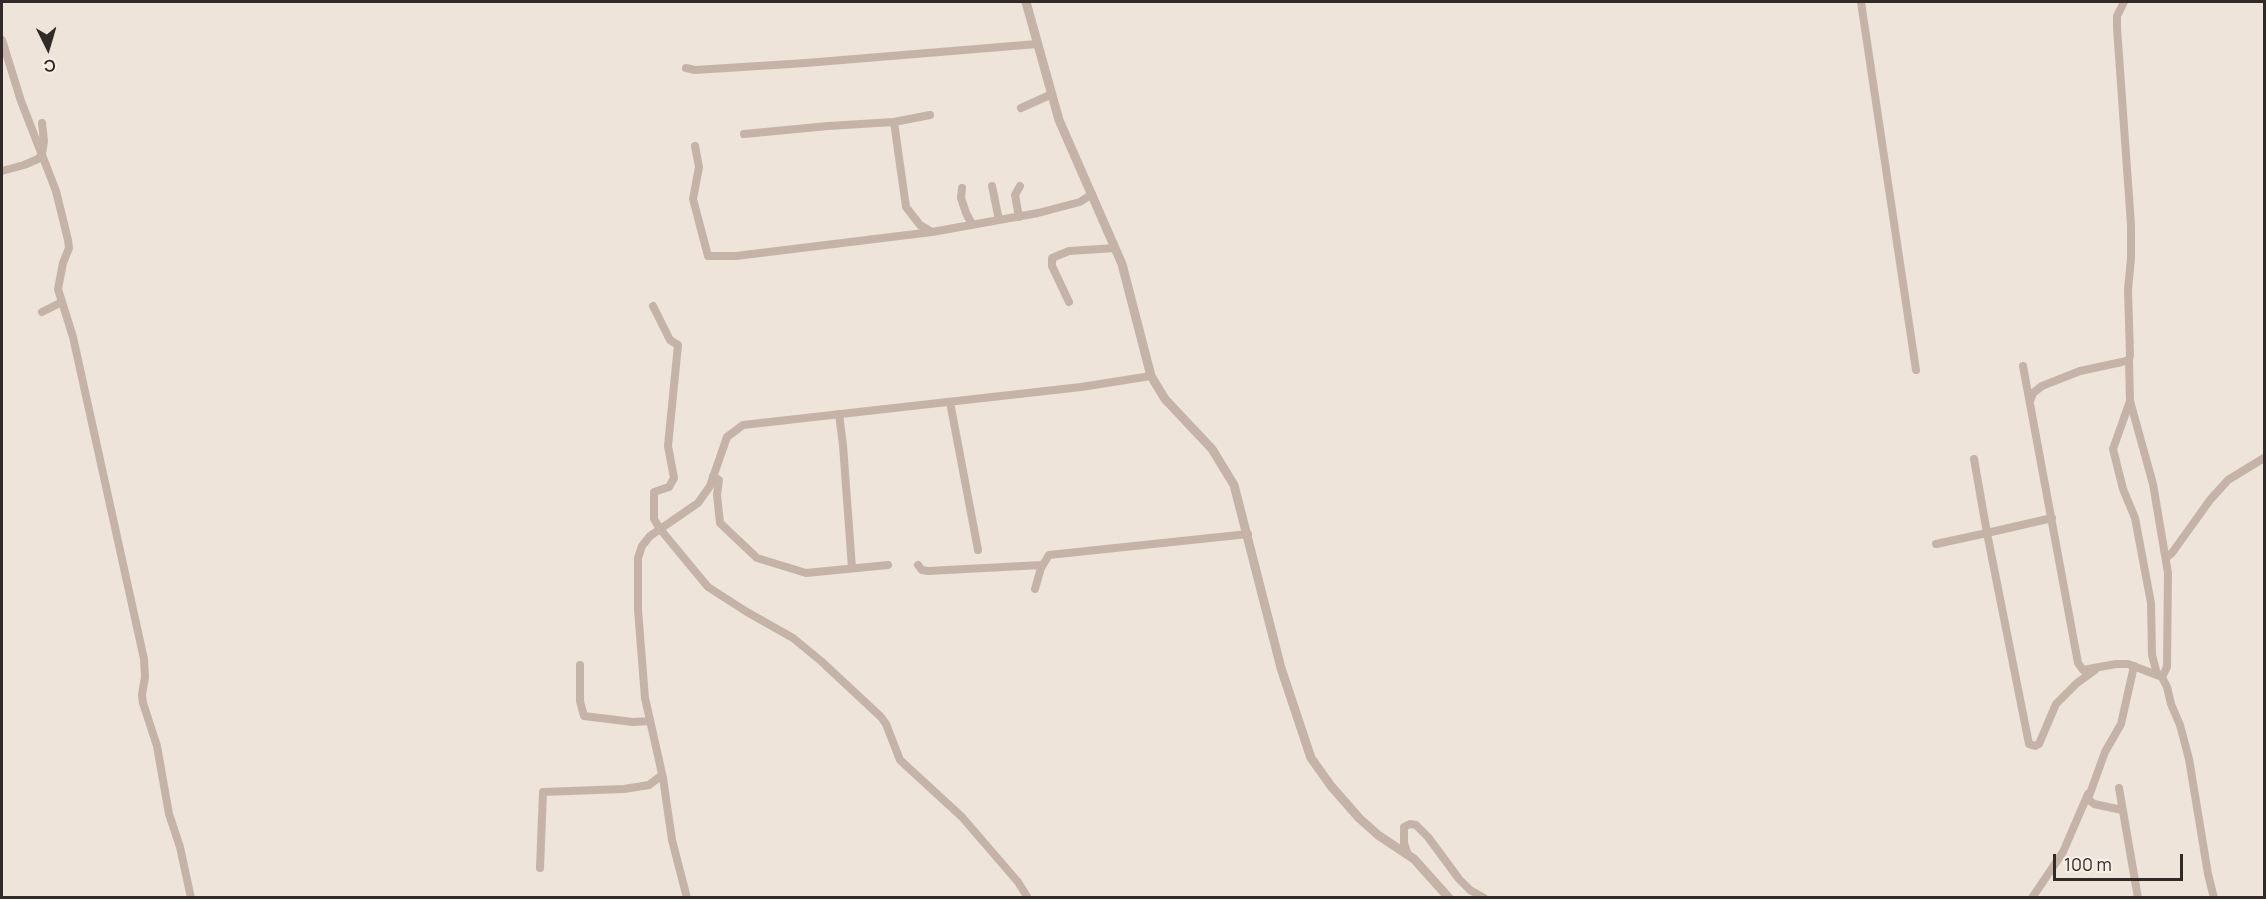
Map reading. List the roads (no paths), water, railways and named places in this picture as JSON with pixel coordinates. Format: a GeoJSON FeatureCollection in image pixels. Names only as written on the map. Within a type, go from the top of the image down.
{"type":"FeatureCollection","features":[{"type":"Feature","properties":{"kind":"street"},"geometry":{"type":"LineString","coordinates":[[1026,2],[1066,138],[1115,248],[1127,282],[1151,376],[1166,399],[1212,449],[1234,485],[1281,668],[1311,758],[1359,819],[1408,855],[1449,897]]}},
{"type":"Feature","properties":{"kind":"street"},"geometry":{"type":"LineString","coordinates":[[1861,2],[1916,370]]}},
{"type":"Feature","properties":{"kind":"street"},"geometry":{"type":"LineString","coordinates":[[2124,2],[2117,16],[2117,28],[2131,225],[2128,290],[2130,400],[2152,484],[2168,573],[2167,667],[2160,676]]}},
{"type":"Feature","properties":{"kind":"street"},"geometry":{"type":"LineString","coordinates":[[2,40],[21,101],[56,191],[68,240],[69,248],[63,263],[58,289],[73,337],[144,659],[143,703],[157,746],[169,814],[180,847],[191,897]]}},
{"type":"Feature","properties":{"kind":"street"},"geometry":{"type":"LineString","coordinates":[[686,68],[695,70],[806,63],[1037,44]]}},
{"type":"Feature","properties":{"kind":"street"},"geometry":{"type":"LineString","coordinates":[[1021,108],[1052,93]]}},
{"type":"Feature","properties":{"kind":"street"},"geometry":{"type":"LineString","coordinates":[[744,134],[894,122],[930,115]]}},
{"type":"Feature","properties":{"kind":"street"},"geometry":{"type":"LineString","coordinates":[[894,122],[906,207],[920,225],[932,232]]}},
{"type":"Feature","properties":{"kind":"street"},"geometry":{"type":"LineString","coordinates":[[2,171],[38,159],[42,154],[44,135],[42,123]]}},
{"type":"Feature","properties":{"kind":"street"},"geometry":{"type":"LineString","coordinates":[[695,146],[699,167],[693,199],[708,256],[736,256],[932,232],[1019,217],[1080,202],[1092,194]]}},
{"type":"Feature","properties":{"kind":"street"},"geometry":{"type":"LineString","coordinates":[[992,186],[999,220]]}},
{"type":"Feature","properties":{"kind":"street"},"geometry":{"type":"LineString","coordinates":[[1019,217],[1015,195],[1020,186]]}},
{"type":"Feature","properties":{"kind":"street"},"geometry":{"type":"LineString","coordinates":[[962,188],[961,198],[972,224]]}},
{"type":"Feature","properties":{"kind":"street"},"geometry":{"type":"LineString","coordinates":[[1069,302],[1052,266],[1052,258],[1069,251],[1115,248]]}},
{"type":"Feature","properties":{"kind":"street"},"geometry":{"type":"LineString","coordinates":[[42,312],[62,302]]}},
{"type":"Feature","properties":{"kind":"street"},"geometry":{"type":"LineString","coordinates":[[653,306],[670,340],[678,345],[668,446],[674,478],[669,487],[654,492],[654,519],[660,529],[708,587],[793,638],[881,717],[900,760],[962,817],[1018,882],[1028,897]]}},
{"type":"Feature","properties":{"kind":"street"},"geometry":{"type":"LineString","coordinates":[[2030,402],[2033,393],[2056,379],[2128,360]]}},
{"type":"Feature","properties":{"kind":"street"},"geometry":{"type":"LineString","coordinates":[[2023,366],[2078,663],[2083,670],[2116,664],[2134,666],[2160,676]]}},
{"type":"Feature","properties":{"kind":"street"},"geometry":{"type":"LineString","coordinates":[[687,897],[672,840],[641,661],[638,558],[642,546],[650,536],[698,503],[710,486],[727,437],[743,425],[1081,387],[1151,376]]}},
{"type":"Feature","properties":{"kind":"street"},"geometry":{"type":"LineString","coordinates":[[2130,400],[2114,449],[2123,489],[2135,518],[2151,603],[2152,655],[2167,687],[2170,705],[2180,725],[2189,759],[2208,874],[2214,897]]}},
{"type":"Feature","properties":{"kind":"street"},"geometry":{"type":"LineString","coordinates":[[950,402],[978,550]]}},
{"type":"Feature","properties":{"kind":"street"},"geometry":{"type":"LineString","coordinates":[[839,414],[852,568]]}},
{"type":"Feature","properties":{"kind":"street"},"geometry":{"type":"LineString","coordinates":[[2166,558],[2228,480],[2265,458]]}},
{"type":"Feature","properties":{"kind":"street"},"geometry":{"type":"LineString","coordinates":[[1974,459],[2029,744],[2035,746],[2039,744],[2056,704],[2077,683],[2098,668]]}},
{"type":"Feature","properties":{"kind":"street"},"geometry":{"type":"LineString","coordinates":[[713,476],[719,480],[717,495],[720,523],[757,558],[806,573],[888,565]]}},
{"type":"Feature","properties":{"kind":"street"},"geometry":{"type":"LineString","coordinates":[[1936,544],[2052,518]]}},
{"type":"Feature","properties":{"kind":"street"},"geometry":{"type":"LineString","coordinates":[[1035,589],[1042,565],[1048,555],[1248,534]]}},
{"type":"Feature","properties":{"kind":"street"},"geometry":{"type":"LineString","coordinates":[[918,565],[922,570],[928,571],[1042,565]]}},
{"type":"Feature","properties":{"kind":"street"},"geometry":{"type":"LineString","coordinates":[[580,665],[580,701],[584,716],[633,722],[650,721]]}},
{"type":"Feature","properties":{"kind":"street"},"geometry":{"type":"LineString","coordinates":[[2032,897],[2063,852],[2105,752],[2121,724],[2134,666]]}},
{"type":"Feature","properties":{"kind":"street"},"geometry":{"type":"LineString","coordinates":[[540,868],[543,792],[624,789],[649,785],[662,775]]}},
{"type":"Feature","properties":{"kind":"street"},"geometry":{"type":"LineString","coordinates":[[2119,788],[2138,897]]}},
{"type":"Feature","properties":{"kind":"street"},"geometry":{"type":"LineString","coordinates":[[2089,793],[2088,799],[2094,804],[2122,810]]}},
{"type":"Feature","properties":{"kind":"street"},"geometry":{"type":"LineString","coordinates":[[1408,855],[1404,843],[1404,827],[1410,824],[1416,825],[1428,837],[1470,890],[1484,897]]}}]}
